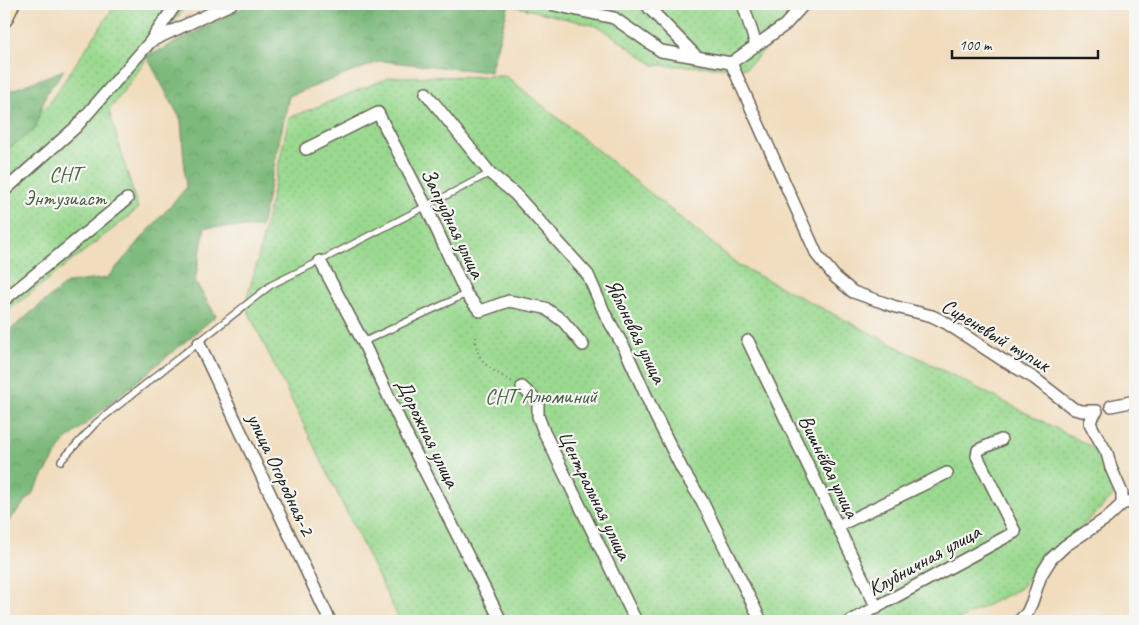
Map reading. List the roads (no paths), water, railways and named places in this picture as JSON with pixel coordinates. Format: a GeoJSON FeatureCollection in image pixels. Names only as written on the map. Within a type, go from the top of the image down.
{"type":"FeatureCollection","features":[{"type":"Feature","properties":{"kind":"street"},"geometry":{"type":"LineString","coordinates":[[4,18],[11,4]]}},
{"type":"Feature","properties":{"kind":"street"},"geometry":{"type":"LineString","coordinates":[[4,191],[76,127],[150,42],[176,4]]}},
{"type":"Feature","properties":{"kind":"street"},"geometry":{"type":"LineString","coordinates":[[150,42],[232,4]]}},
{"type":"Feature","properties":{"kind":"street"},"geometry":{"type":"LineString","coordinates":[[550,4],[614,18],[661,51],[730,62],[785,25],[804,4]]}},
{"type":"Feature","properties":{"kind":"street"},"geometry":{"type":"LineString","coordinates":[[648,4],[649,8],[697,57]]}},
{"type":"Feature","properties":{"kind":"street"},"geometry":{"type":"LineString","coordinates":[[743,4],[756,45]]}},
{"type":"Feature","properties":{"kind":"street","name":"Сиреневый тупик"},"geometry":{"type":"LineString","coordinates":[[730,62],[817,255],[835,277],[853,292],[946,322],[1001,359],[1034,378],[1074,409],[1082,412],[1097,411],[1090,423],[1107,453],[1111,468],[1122,493],[1122,504]]}},
{"type":"Feature","properties":{"kind":"street","name":"Яблоневая улица"},"geometry":{"type":"LineString","coordinates":[[426,93],[490,173],[515,194],[588,275],[605,314],[625,349],[678,461],[702,501],[760,621]]}},
{"type":"Feature","properties":{"kind":"street","name":"Запрудная улица"},"geometry":{"type":"LineString","coordinates":[[306,149],[378,113],[426,206],[466,294],[480,311],[508,301],[545,308],[563,321],[583,345]]}},
{"type":"Feature","properties":{"kind":"street"},"geometry":{"type":"LineString","coordinates":[[4,300],[127,199]]}},
{"type":"Feature","properties":{"kind":"street","name":"Дорожная улица"},"geometry":{"type":"LineString","coordinates":[[320,261],[363,342],[408,440],[501,621]]}},
{"type":"Feature","properties":{"kind":"street","name":"Вишнёвая улица"},"geometry":{"type":"LineString","coordinates":[[748,341],[877,608]]}},
{"type":"Feature","properties":{"kind":"street","name":"улица Огородная-2"},"geometry":{"type":"LineString","coordinates":[[199,343],[330,621]]}},
{"type":"Feature","properties":{"kind":"street","name":"Центральная улица"},"geometry":{"type":"LineString","coordinates":[[522,387],[538,402],[538,416],[544,432],[636,621]]}},
{"type":"Feature","properties":{"kind":"street"},"geometry":{"type":"LineString","coordinates":[[1111,406],[1135,401]]}},
{"type":"Feature","properties":{"kind":"street","name":"Клубничная улица"},"geometry":{"type":"LineString","coordinates":[[851,621],[1015,532],[977,456],[978,450],[1001,440]]}},
{"type":"Feature","properties":{"kind":"street"},"geometry":{"type":"LineString","coordinates":[[838,526],[947,473]]}},
{"type":"Feature","properties":{"kind":"street"},"geometry":{"type":"LineString","coordinates":[[1019,621],[1027,613],[1041,575],[1051,559],[1065,546],[1106,518],[1122,504],[1135,500]]}},
{"type":"Feature","properties":{"kind":"lane"},"geometry":{"type":"LineString","coordinates":[[61,461],[96,423],[271,285],[490,173]]}},
{"type":"Feature","properties":{"kind":"lane"},"geometry":{"type":"LineString","coordinates":[[363,342],[466,294]]}},
{"type":"Feature","properties":{"kind":"park label","name":"СНТ Энтузиаст"},"geometry":{"type":"Point","coordinates":[65,186]}},
{"type":"Feature","properties":{"kind":"park label","name":"СНТ Алюминий"},"geometry":{"type":"Point","coordinates":[541,396]}}]}
